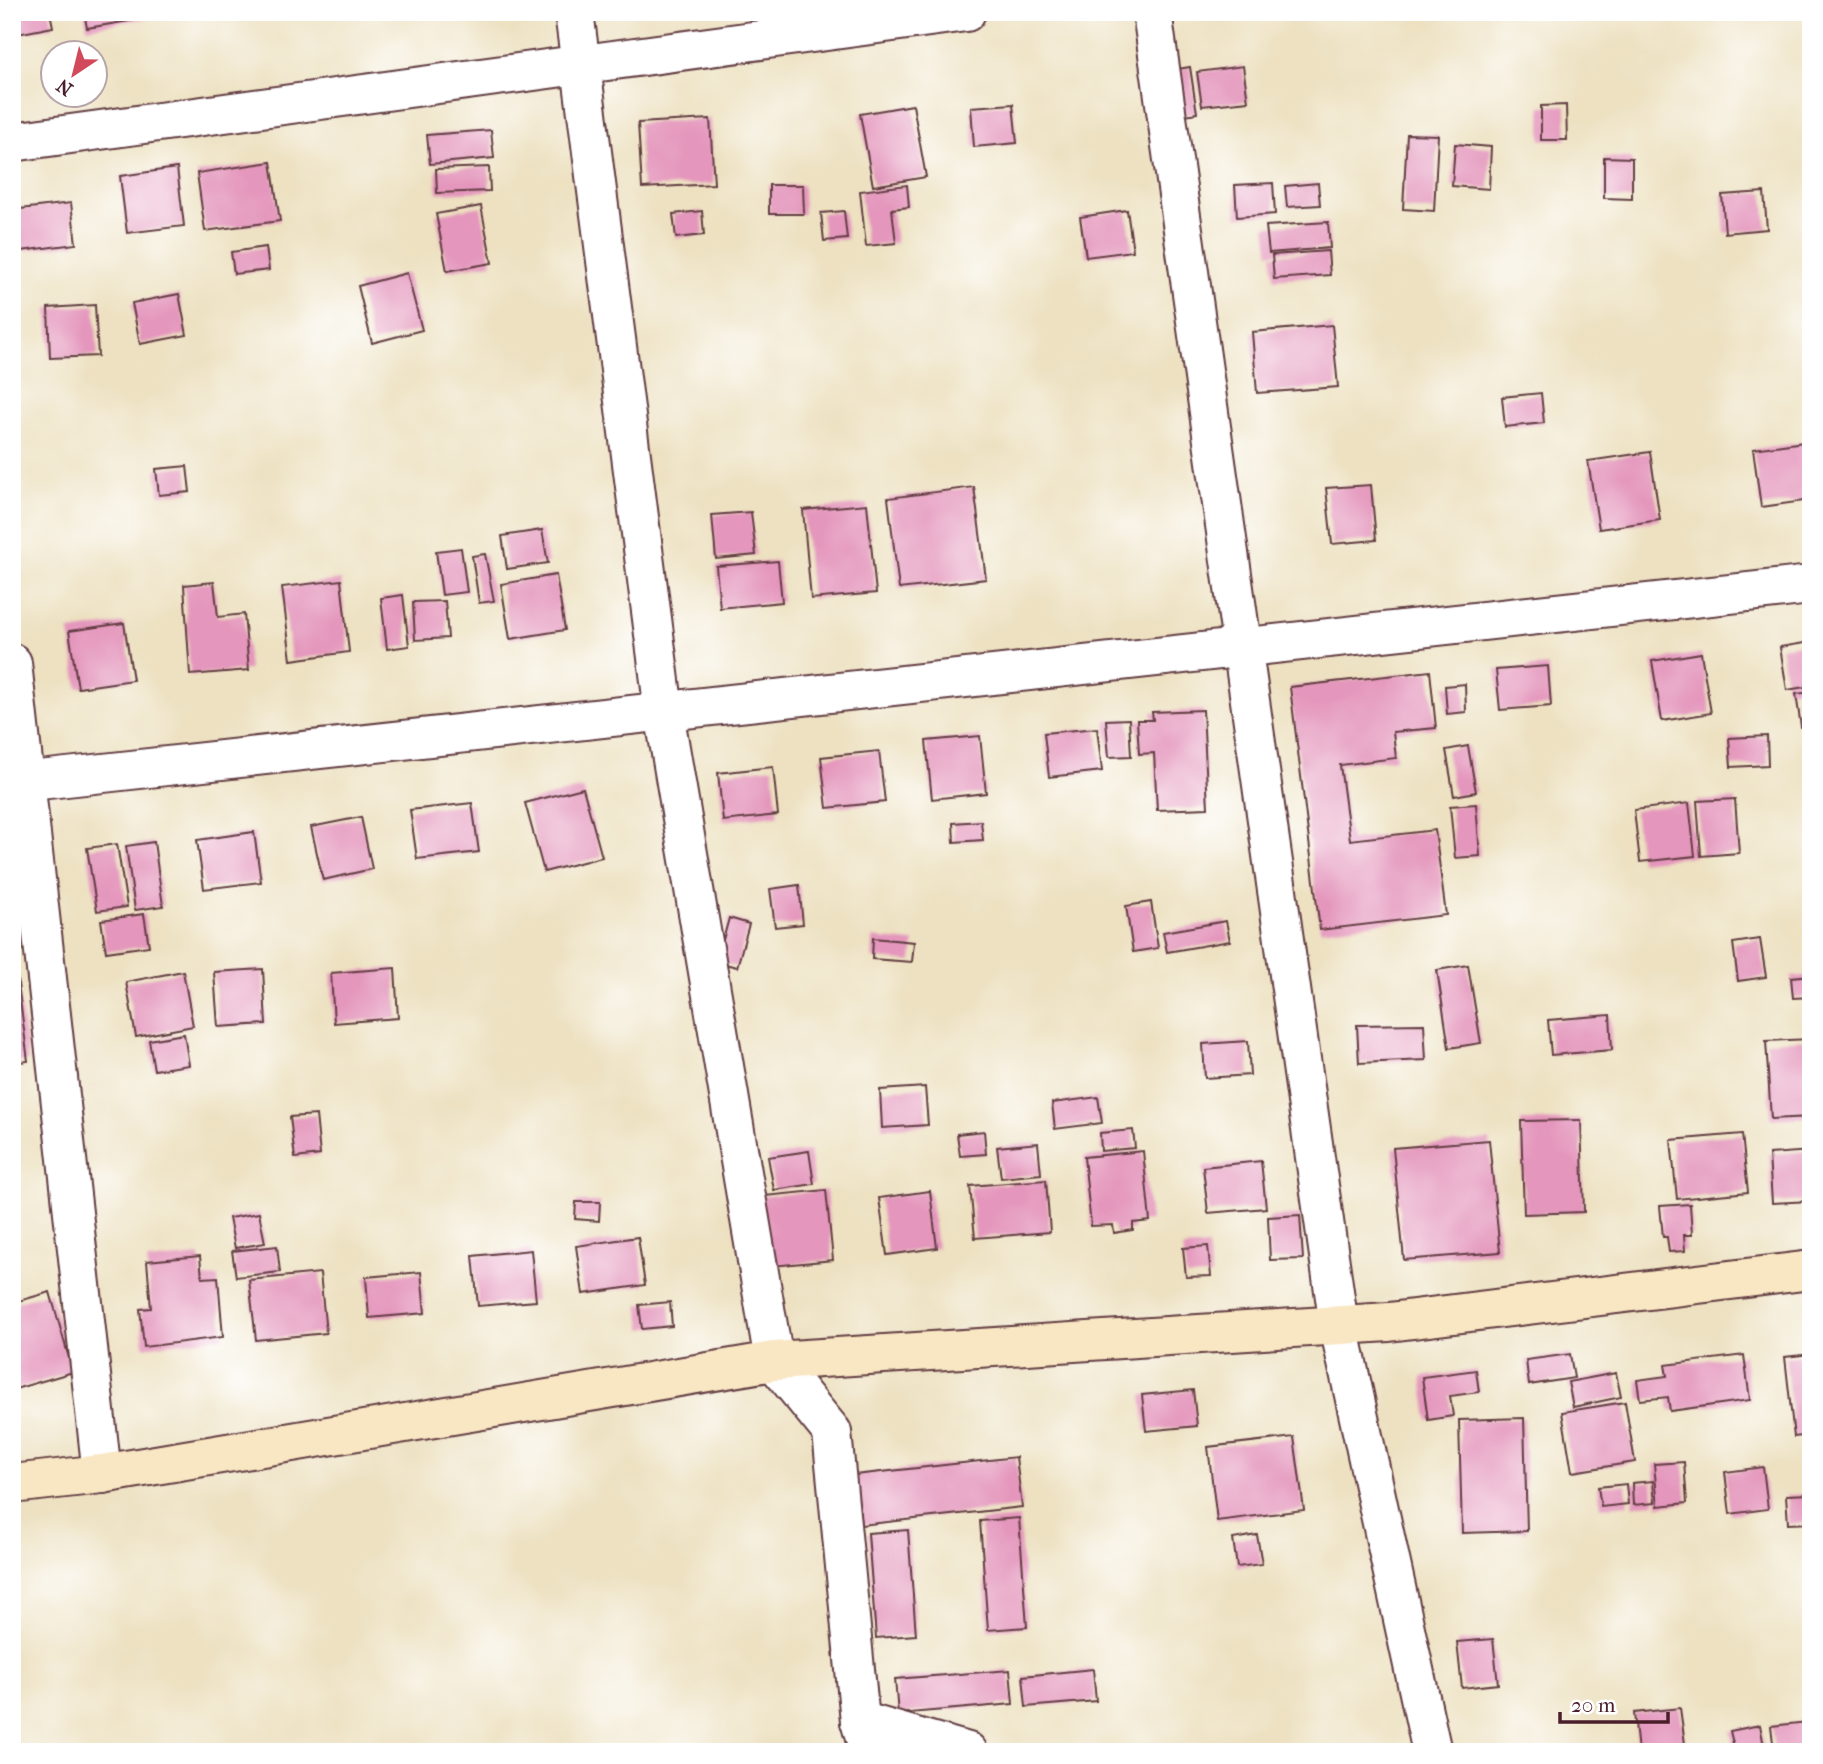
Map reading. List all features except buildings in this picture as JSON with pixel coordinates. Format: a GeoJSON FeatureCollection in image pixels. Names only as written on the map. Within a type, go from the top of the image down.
{"type":"FeatureCollection","features":[{"type":"Feature","properties":{"kind":"main road"},"geometry":{"type":"LineString","coordinates":[[12,1485],[102,1474],[774,1361],[1339,1326],[1811,1270]]}},
{"type":"Feature","properties":{"kind":"street"},"geometry":{"type":"LineString","coordinates":[[574,12],[664,712],[774,1361],[832,1432],[864,1736],[968,1752]]}},
{"type":"Feature","properties":{"kind":"street"},"geometry":{"type":"LineString","coordinates":[[12,142],[966,12]]}},
{"type":"Feature","properties":{"kind":"street"},"geometry":{"type":"LineString","coordinates":[[1152,12],[1339,1326],[1432,1752]]}},
{"type":"Feature","properties":{"kind":"street"},"geometry":{"type":"LineString","coordinates":[[20,782],[1811,586]]}},
{"type":"Feature","properties":{"kind":"street"},"geometry":{"type":"LineString","coordinates":[[12,663],[20,782],[102,1474]]}}]}
